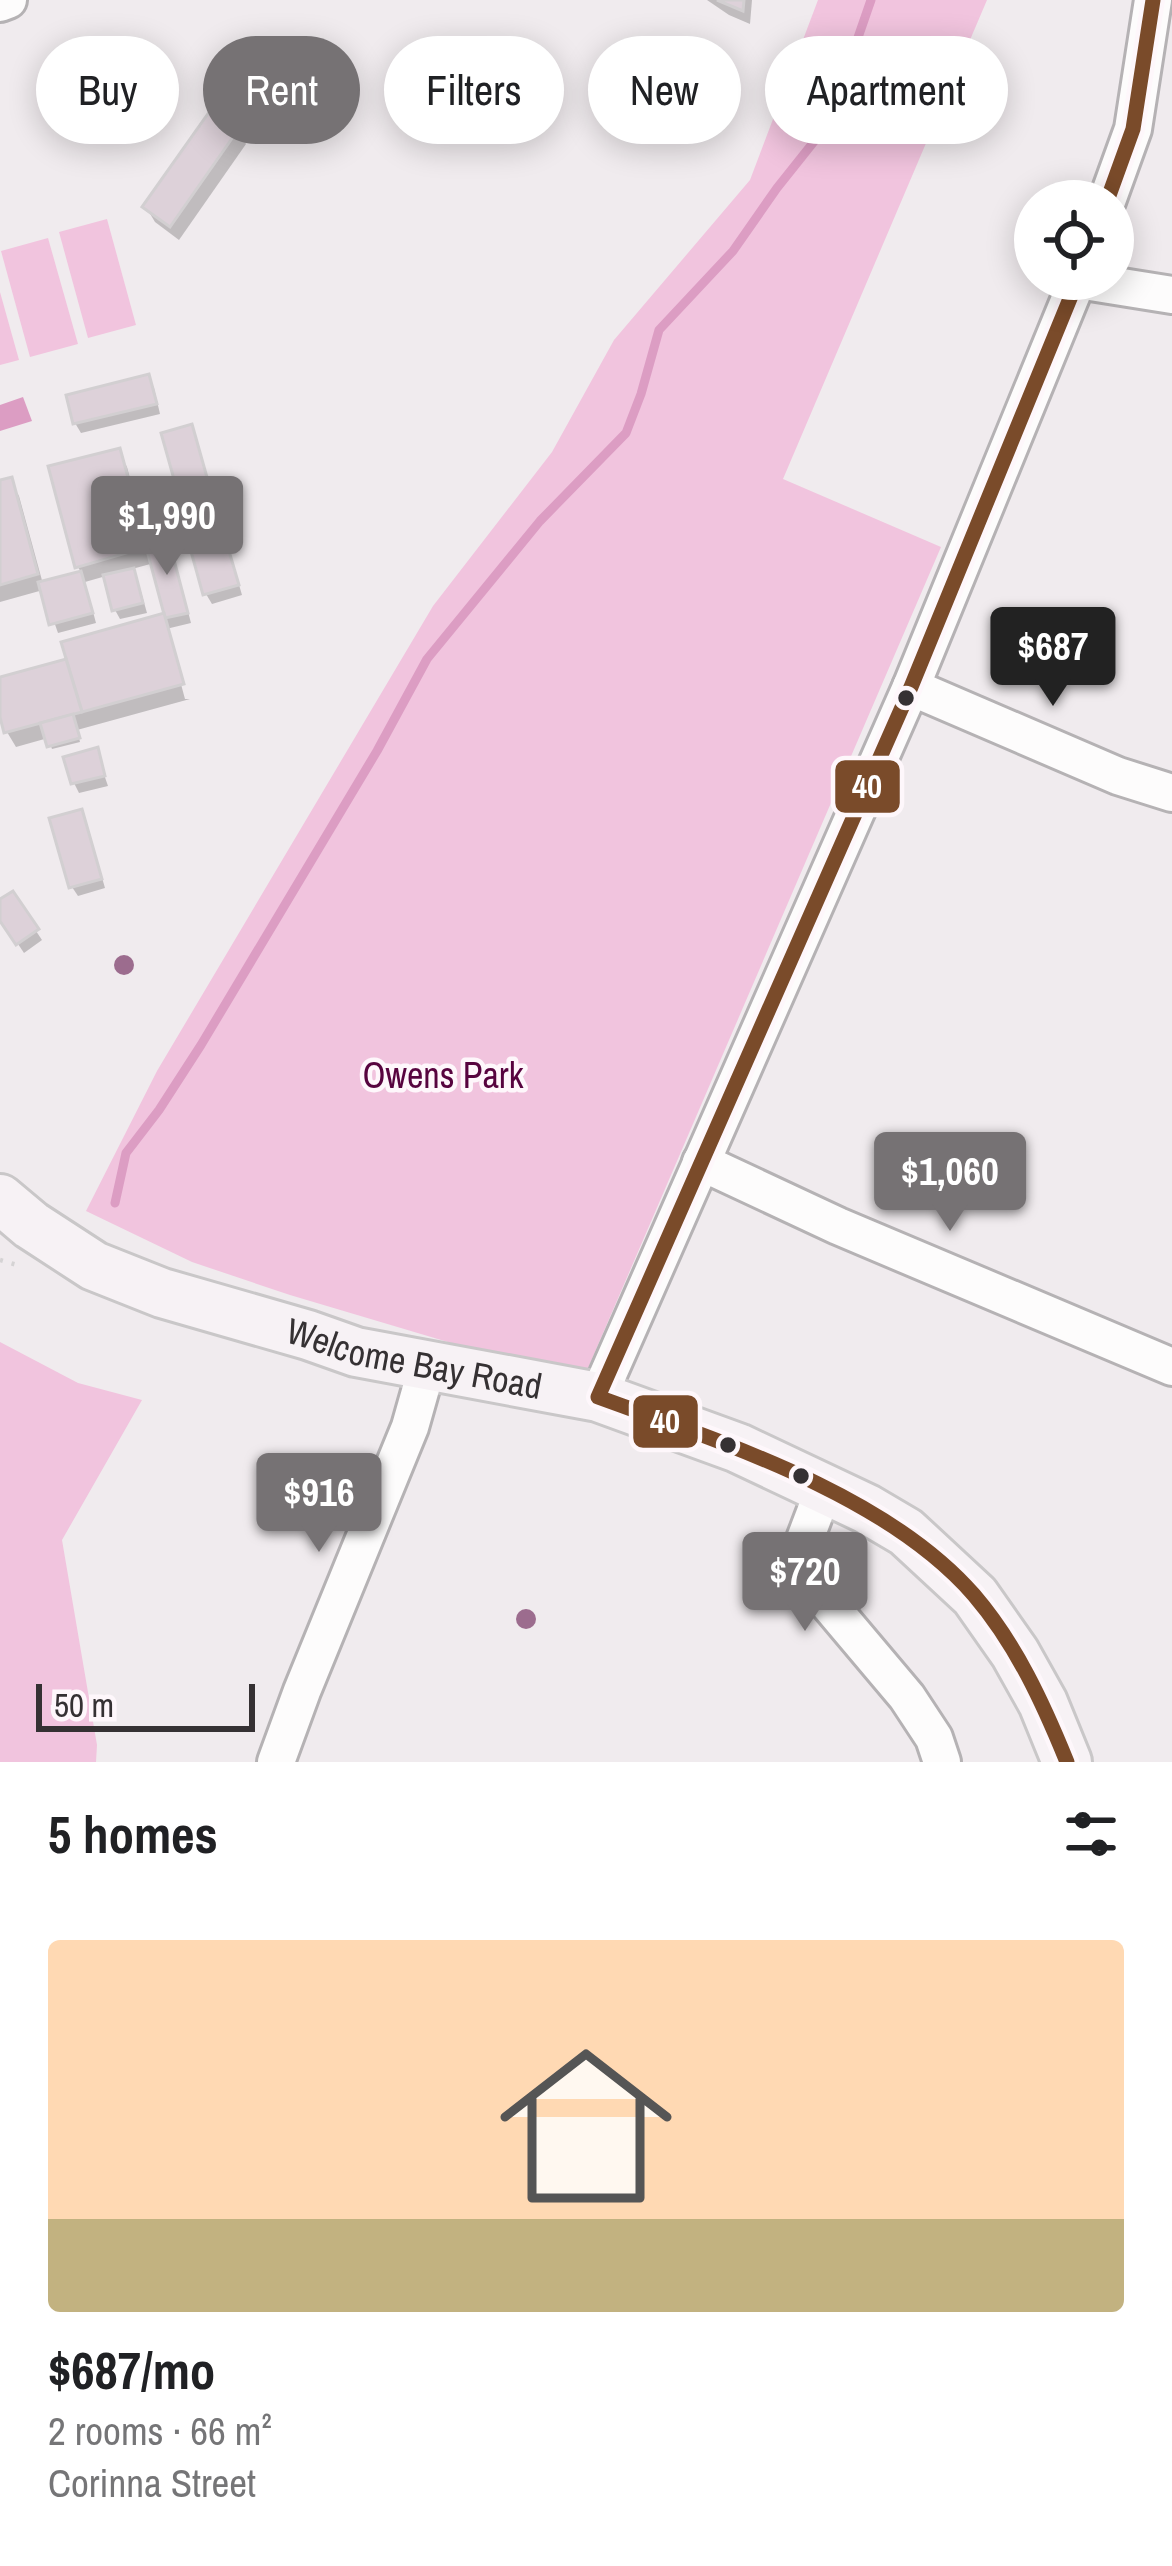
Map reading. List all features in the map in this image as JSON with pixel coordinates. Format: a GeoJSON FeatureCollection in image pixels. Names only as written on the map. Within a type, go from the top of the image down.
{"type":"FeatureCollection","features":[{"type":"Feature","properties":{"kind":"main road","name":"Welcome Bay Road"},"geometry":{"type":"LineString","coordinates":[[0,1199],[67,1250],[126,1280],[356,1352],[598,1397],[737,1448],[906,1532],[975,1596],[1015,1653],[1067,1762]]}},
{"type":"Feature","properties":{"kind":"street"},"geometry":{"type":"LineString","coordinates":[[0,3],[8,0]]}},
{"type":"Feature","properties":{"kind":"street"},"geometry":{"type":"LineString","coordinates":[[1115,180],[1133,129],[1154,0]]}},
{"type":"Feature","properties":{"kind":"street"},"geometry":{"type":"LineString","coordinates":[[1134,289],[1172,295]]}},
{"type":"Feature","properties":{"kind":"street"},"geometry":{"type":"LineString","coordinates":[[598,1397],[910,688],[1070,300]]}},
{"type":"Feature","properties":{"kind":"street"},"geometry":{"type":"LineString","coordinates":[[910,688],[1118,776],[1172,793]]}},
{"type":"Feature","properties":{"kind":"street"},"geometry":{"type":"LineString","coordinates":[[701,1162],[838,1226],[1172,1367]]}},
{"type":"Feature","properties":{"kind":"street"},"geometry":{"type":"LineString","coordinates":[[277,1762],[410,1427],[427,1367]]}},
{"type":"Feature","properties":{"kind":"street"},"geometry":{"type":"LineString","coordinates":[[824,1489],[802,1547],[805,1576],[907,1697],[934,1738],[942,1762]]}},
{"type":"Feature","properties":{"kind":"green space","name":"Owens Park"},"geometry":{"type":"Polygon","coordinates":[[[818,0],[987,0],[972,36],[804,36],[818,0]]]}},
{"type":"Feature","properties":{"kind":"green space","name":"Owens Park"},"geometry":{"type":"Polygon","coordinates":[[[765,140],[765,144],[926,144],[783,479],[941,547],[582,1382],[192,1262],[86,1211],[157,1071],[433,606],[552,452],[614,340],[750,180],[765,140]]]}},
{"type":"Feature","properties":{"kind":"green space"},"geometry":{"type":"Polygon","coordinates":[[[107,219],[136,325],[88,338],[59,232],[107,219]]]}},
{"type":"Feature","properties":{"kind":"green space"},"geometry":{"type":"Polygon","coordinates":[[[48,238],[78,344],[30,357],[1,251],[48,238]]]}},
{"type":"Feature","properties":{"kind":"green space"},"geometry":{"type":"Polygon","coordinates":[[[0,292],[19,360],[0,365],[0,292]]]}},
{"type":"Feature","properties":{"kind":"green space"},"geometry":{"type":"Polygon","coordinates":[[[0,1342],[78,1383],[142,1400],[62,1540],[96,1762],[0,1762],[0,1342]]]}},
{"type":"Feature","properties":{"kind":"shaded area"},"geometry":{"type":"Polygon","coordinates":[[[23,397],[32,421],[0,431],[0,405],[23,397]]]}},
{"type":"Feature","properties":{"kind":"building"},"geometry":{"type":"Polygon","coordinates":[[[717,0],[744,0],[743,11],[717,0]]]}},
{"type":"Feature","properties":{"kind":"building"},"geometry":{"type":"Polygon","coordinates":[[[203,121],[203,144],[228,144],[170,227],[142,207],[203,121]]]}},
{"type":"Feature","properties":{"kind":"building"},"geometry":{"type":"Polygon","coordinates":[[[149,374],[157,404],[73,424],[66,395],[149,374]]]}},
{"type":"Feature","properties":{"kind":"building"},"geometry":{"type":"Polygon","coordinates":[[[192,424],[219,520],[188,529],[161,433],[192,424]]]}},
{"type":"Feature","properties":{"kind":"building"},"geometry":{"type":"Polygon","coordinates":[[[120,448],[147,547],[75,568],[48,466],[120,448]]]}},
{"type":"Feature","properties":{"kind":"building"},"geometry":{"type":"Polygon","coordinates":[[[12,477],[38,574],[0,585],[0,480],[12,477]]]}},
{"type":"Feature","properties":{"kind":"building"},"geometry":{"type":"Polygon","coordinates":[[[224,534],[239,585],[203,595],[189,544],[224,534]]]}},
{"type":"Feature","properties":{"kind":"building"},"geometry":{"type":"Polygon","coordinates":[[[168,537],[188,613],[165,618],[145,543],[168,537]]]}},
{"type":"Feature","properties":{"kind":"building"},"geometry":{"type":"Polygon","coordinates":[[[134,568],[143,603],[112,611],[103,575],[134,568]]]}},
{"type":"Feature","properties":{"kind":"building"},"geometry":{"type":"Polygon","coordinates":[[[81,571],[93,613],[49,625],[38,582],[81,571]]]}},
{"type":"Feature","properties":{"kind":"building"},"geometry":{"type":"Polygon","coordinates":[[[164,613],[184,684],[82,712],[61,642],[164,613]]]}},
{"type":"Feature","properties":{"kind":"building"},"geometry":{"type":"Polygon","coordinates":[[[66,659],[82,712],[4,733],[0,677],[66,659]]]}},
{"type":"Feature","properties":{"kind":"building"},"geometry":{"type":"Polygon","coordinates":[[[73,714],[80,738],[47,747],[40,723],[73,714]]]}},
{"type":"Feature","properties":{"kind":"building"},"geometry":{"type":"Polygon","coordinates":[[[98,747],[105,776],[71,784],[63,757],[98,747]]]}},
{"type":"Feature","properties":{"kind":"building"},"geometry":{"type":"Polygon","coordinates":[[[82,809],[102,879],[69,888],[49,818],[82,809]]]}},
{"type":"Feature","properties":{"kind":"building"},"geometry":{"type":"Polygon","coordinates":[[[13,891],[39,929],[16,945],[0,921],[0,899],[13,891]]]}},
{"type":"Feature","properties":{"kind":"waterway"},"geometry":{"type":"LineString","coordinates":[[115,1203],[126,1153],[201,1045],[427,659],[540,521],[626,433],[659,330],[733,251],[828,124],[871,0]]}},
{"type":"Feature","properties":{"kind":"transit line","name":"40"},"geometry":{"type":"LineString","coordinates":[[1115,180],[1133,129],[1153,0]]}},
{"type":"Feature","properties":{"kind":"transit line","name":"40"},"geometry":{"type":"LineString","coordinates":[[1067,1762],[1003,1633],[938,1559],[849,1500],[799,1475],[598,1397],[911,687],[1069,300]]}}]}
